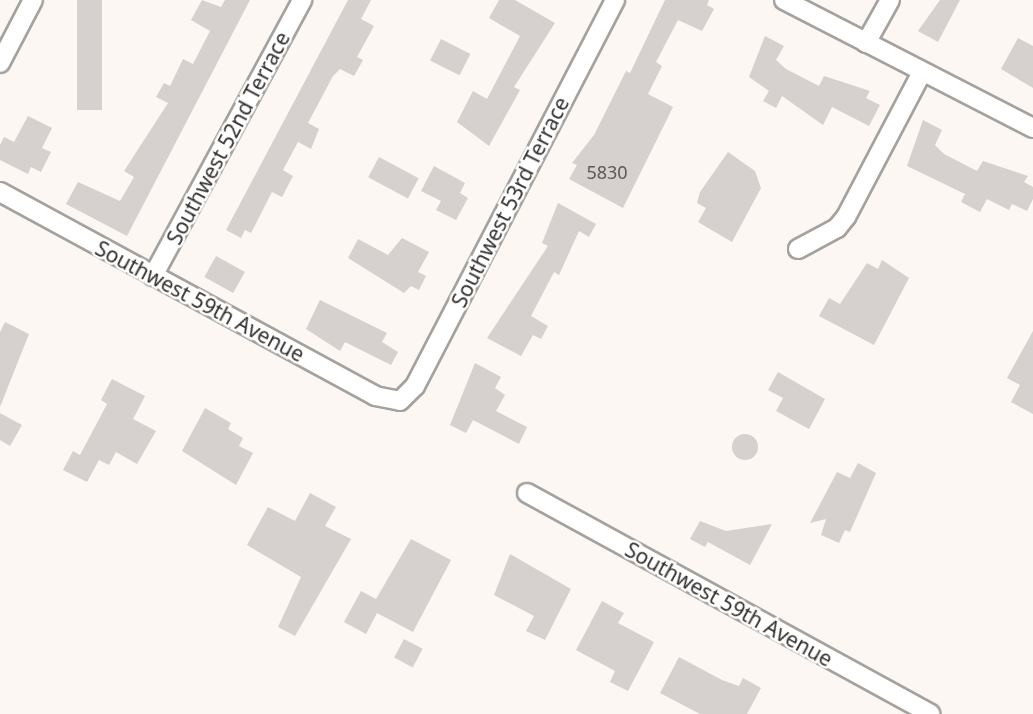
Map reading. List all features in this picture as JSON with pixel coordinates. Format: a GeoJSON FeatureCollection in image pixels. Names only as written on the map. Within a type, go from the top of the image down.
{"type":"FeatureCollection","features":[{"type":"Feature","properties":{"kind":"street"},"geometry":{"type":"LineString","coordinates":[[0,63],[33,0]]}},
{"type":"Feature","properties":{"kind":"street","name":"Southwest 52nd Terrace"},"geometry":{"type":"LineString","coordinates":[[153,276],[302,0]]}},
{"type":"Feature","properties":{"kind":"street","name":"Southwest 53rd Terrace"},"geometry":{"type":"LineString","coordinates":[[402,401],[415,386],[615,0]]}},
{"type":"Feature","properties":{"kind":"street"},"geometry":{"type":"LineString","coordinates":[[784,0],[1033,128]]}},
{"type":"Feature","properties":{"kind":"street"},"geometry":{"type":"LineString","coordinates":[[866,44],[890,0]]}},
{"type":"Feature","properties":{"kind":"street"},"geometry":{"type":"LineString","coordinates":[[798,249],[846,217],[922,72]]}},
{"type":"Feature","properties":{"kind":"street","name":"Southwest 59th Avenue"},"geometry":{"type":"LineString","coordinates":[[0,192],[379,398],[402,401]]}},
{"type":"Feature","properties":{"kind":"street","name":"Southwest 59th Avenue"},"geometry":{"type":"LineString","coordinates":[[527,493],[931,714]]}},
{"type":"Feature","properties":{"kind":"building"},"geometry":{"type":"Polygon","coordinates":[[[77,0],[102,0],[102,110],[77,110],[77,0]]]}},
{"type":"Feature","properties":{"kind":"building"},"geometry":{"type":"Polygon","coordinates":[[[202,0],[221,7],[225,0],[250,0],[127,236],[66,204],[78,182],[120,201],[134,177],[124,171],[168,103],[156,97],[164,83],[170,86],[183,59],[193,64],[210,31],[191,20],[202,0]]]}},
{"type":"Feature","properties":{"kind":"building"},"geometry":{"type":"Polygon","coordinates":[[[348,0],[371,0],[361,19],[374,26],[357,57],[363,60],[354,76],[340,69],[333,76],[308,123],[319,129],[311,149],[298,142],[283,170],[293,176],[282,197],[272,192],[251,233],[245,230],[241,238],[226,230],[348,0]]]}},
{"type":"Feature","properties":{"kind":"building"},"geometry":{"type":"Polygon","coordinates":[[[499,0],[515,0],[555,23],[514,87],[520,90],[489,146],[457,122],[473,91],[487,99],[520,36],[489,18],[499,0]]]}},
{"type":"Feature","properties":{"kind":"building"},"geometry":{"type":"Polygon","coordinates":[[[665,0],[709,0],[707,5],[714,9],[702,31],[678,20],[656,62],[662,66],[648,94],[673,107],[623,208],[569,179],[577,165],[572,163],[594,135],[626,71],[630,73],[665,0]]]}},
{"type":"Feature","properties":{"kind":"building"},"geometry":{"type":"Polygon","coordinates":[[[940,0],[960,0],[938,42],[918,31],[940,0]]]}},
{"type":"Feature","properties":{"kind":"building"},"geometry":{"type":"Polygon","coordinates":[[[765,36],[784,46],[776,60],[786,69],[819,86],[824,76],[870,91],[866,98],[880,105],[869,126],[832,107],[823,125],[782,96],[776,108],[763,101],[769,91],[749,77],[765,36]]]}},
{"type":"Feature","properties":{"kind":"building"},"geometry":{"type":"Polygon","coordinates":[[[1018,38],[1033,46],[1033,88],[1001,69],[1018,38]]]}},
{"type":"Feature","properties":{"kind":"building"},"geometry":{"type":"Polygon","coordinates":[[[441,39],[470,54],[460,75],[430,60],[441,39]]]}},
{"type":"Feature","properties":{"kind":"building"},"geometry":{"type":"Polygon","coordinates":[[[28,116],[52,128],[42,148],[51,152],[41,172],[31,167],[28,174],[0,160],[0,145],[4,137],[14,142],[28,116]]]}},
{"type":"Feature","properties":{"kind":"building"},"geometry":{"type":"Polygon","coordinates":[[[923,120],[942,130],[935,145],[944,154],[977,171],[983,161],[1028,176],[1024,182],[1033,187],[1033,199],[1027,211],[1012,204],[1009,210],[987,199],[980,212],[961,202],[965,194],[907,166],[923,120]]]}},
{"type":"Feature","properties":{"kind":"building"},"geometry":{"type":"Polygon","coordinates":[[[728,152],[755,171],[761,188],[732,242],[698,222],[706,208],[697,203],[700,192],[728,152]]]}},
{"type":"Feature","properties":{"kind":"building"},"geometry":{"type":"Polygon","coordinates":[[[379,157],[419,178],[408,198],[368,177],[379,157]]]}},
{"type":"Feature","properties":{"kind":"building"},"geometry":{"type":"Polygon","coordinates":[[[434,166],[465,183],[460,193],[468,198],[456,220],[436,210],[441,201],[421,191],[434,166]]]}},
{"type":"Feature","properties":{"kind":"building"},"geometry":{"type":"Polygon","coordinates":[[[558,203],[596,224],[589,237],[579,231],[559,275],[554,272],[531,316],[548,326],[541,339],[533,335],[521,356],[487,338],[548,246],[542,243],[558,203]]]}},
{"type":"Feature","properties":{"kind":"building"},"geometry":{"type":"Polygon","coordinates":[[[402,238],[429,252],[418,272],[426,276],[419,290],[411,286],[404,293],[348,258],[358,239],[388,255],[402,238]]]}},
{"type":"Feature","properties":{"kind":"building"},"geometry":{"type":"Polygon","coordinates":[[[216,256],[245,272],[233,293],[204,277],[216,256]]]}},
{"type":"Feature","properties":{"kind":"building"},"geometry":{"type":"Polygon","coordinates":[[[882,260],[909,278],[874,345],[819,316],[829,298],[840,304],[867,263],[878,269],[882,260]]]}},
{"type":"Feature","properties":{"kind":"building"},"geometry":{"type":"Polygon","coordinates":[[[320,300],[387,333],[382,342],[398,352],[391,365],[345,342],[340,351],[306,329],[320,300]]]}},
{"type":"Feature","properties":{"kind":"building"},"geometry":{"type":"Polygon","coordinates":[[[5,322],[29,334],[0,407],[0,332],[5,322]]]}},
{"type":"Feature","properties":{"kind":"building"},"geometry":{"type":"Polygon","coordinates":[[[1033,331],[1033,414],[1011,402],[1020,385],[1007,378],[1033,331]]]}},
{"type":"Feature","properties":{"kind":"building"},"geometry":{"type":"Polygon","coordinates":[[[475,363],[501,377],[495,388],[505,395],[496,411],[527,427],[519,444],[473,420],[466,433],[450,425],[475,363]]]}},
{"type":"Feature","properties":{"kind":"building"},"geometry":{"type":"Polygon","coordinates":[[[778,372],[825,399],[809,429],[776,411],[783,398],[768,390],[778,372]]]}},
{"type":"Feature","properties":{"kind":"building"},"geometry":{"type":"Polygon","coordinates":[[[112,379],[145,396],[133,419],[156,431],[137,464],[116,452],[109,465],[99,460],[87,482],[63,470],[73,451],[80,455],[107,404],[101,400],[112,379]]]}},
{"type":"Feature","properties":{"kind":"building"},"geometry":{"type":"Polygon","coordinates":[[[205,408],[231,423],[228,429],[243,438],[239,446],[253,453],[236,485],[182,451],[205,408]]]}},
{"type":"Feature","properties":{"kind":"building"},"geometry":{"type":"Polygon","coordinates":[[[0,413],[22,425],[10,446],[0,440],[0,413]]]}},
{"type":"Feature","properties":{"kind":"building"},"geometry":{"type":"Polygon","coordinates":[[[745,434],[754,438],[758,447],[754,456],[745,460],[736,456],[732,447],[736,438],[745,434]]]}},
{"type":"Feature","properties":{"kind":"building"},"geometry":{"type":"Polygon","coordinates":[[[858,463],[876,473],[850,532],[845,530],[839,543],[821,535],[826,519],[810,523],[837,472],[850,478],[858,463]]]}},
{"type":"Feature","properties":{"kind":"building"},"geometry":{"type":"Polygon","coordinates":[[[310,493],[336,507],[325,526],[351,539],[295,636],[278,627],[301,577],[247,545],[268,507],[295,521],[310,493]]]}},
{"type":"Feature","properties":{"kind":"building"},"geometry":{"type":"Polygon","coordinates":[[[700,521],[726,531],[772,524],[750,565],[708,542],[705,547],[690,539],[700,521]]]}},
{"type":"Feature","properties":{"kind":"building"},"geometry":{"type":"Polygon","coordinates":[[[411,539],[451,560],[413,632],[377,613],[366,634],[344,622],[361,591],[376,599],[411,539]]]}},
{"type":"Feature","properties":{"kind":"building"},"geometry":{"type":"Polygon","coordinates":[[[510,554],[571,589],[545,640],[526,631],[534,616],[494,595],[510,554]]]}},
{"type":"Feature","properties":{"kind":"building"},"geometry":{"type":"Polygon","coordinates":[[[602,601],[624,613],[618,623],[654,642],[628,691],[610,682],[615,671],[576,650],[602,601]]]}},
{"type":"Feature","properties":{"kind":"building"},"geometry":{"type":"Polygon","coordinates":[[[404,639],[423,649],[413,667],[394,658],[404,639]]]}},
{"type":"Feature","properties":{"kind":"building"},"geometry":{"type":"Polygon","coordinates":[[[679,657],[722,680],[739,686],[743,678],[761,688],[747,714],[700,714],[660,693],[679,657]]]}}]}
